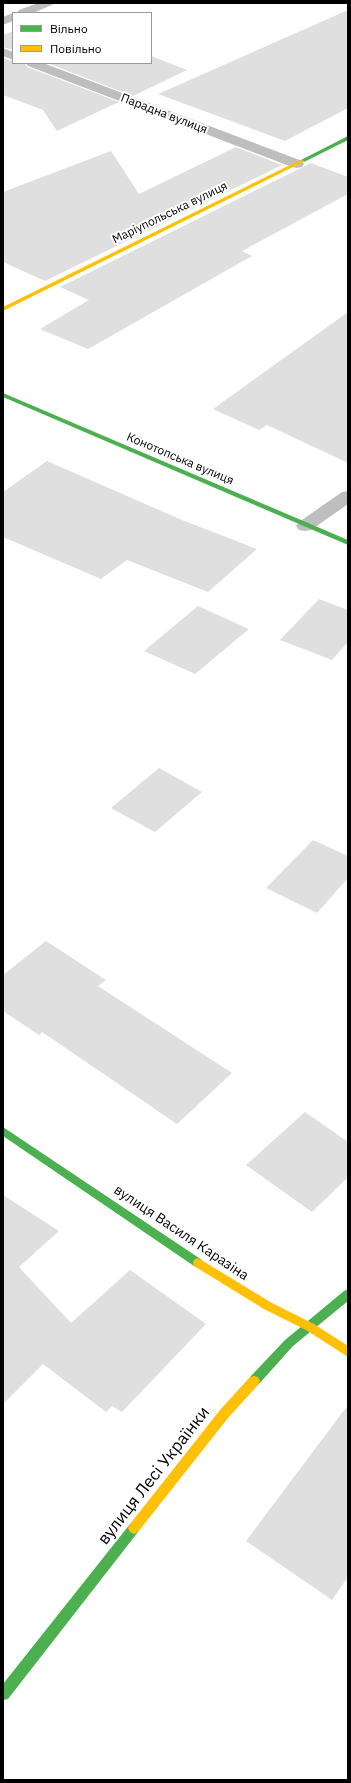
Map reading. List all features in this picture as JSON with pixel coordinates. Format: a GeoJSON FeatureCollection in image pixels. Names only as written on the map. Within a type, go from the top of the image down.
{"type":"FeatureCollection","features":[{"type":"Feature","properties":{"kind":"street"},"geometry":{"type":"LineString","coordinates":[[26,12],[48,3]]}},
{"type":"Feature","properties":{"kind":"street","name":"Парадна вулиця"},"geometry":{"type":"LineString","coordinates":[[35,64],[297,164]]}},
{"type":"Feature","properties":{"kind":"street","name":"Маріупольська вулиця"},"geometry":{"type":"LineString","coordinates":[[3,309],[348,138]]}},
{"type":"Feature","properties":{"kind":"street","name":"Конотопська вулиця"},"geometry":{"type":"LineString","coordinates":[[3,395],[348,544]]}},
{"type":"Feature","properties":{"kind":"street"},"geometry":{"type":"LineString","coordinates":[[305,526],[348,496]]}},
{"type":"Feature","properties":{"kind":"street","name":"вулиця Василя Каразіна"},"geometry":{"type":"LineString","coordinates":[[3,1130],[223,1280],[268,1306],[310,1327],[348,1352]]}},
{"type":"Feature","properties":{"kind":"street","name":"вулиця Лесі Українки"},"geometry":{"type":"LineString","coordinates":[[3,1694],[224,1414],[289,1343],[348,1294]]}},
{"type":"Feature","properties":{"kind":"building"},"geometry":{"type":"Polygon","coordinates":[[[348,10],[348,108],[285,141],[158,94],[348,10]]]}},
{"type":"Feature","properties":{"kind":"building"},"geometry":{"type":"Polygon","coordinates":[[[12,31],[12,50],[3,47],[3,35],[12,31]]]}},
{"type":"Feature","properties":{"kind":"building"},"geometry":{"type":"Polygon","coordinates":[[[152,56],[187,70],[133,96],[50,64],[152,64],[152,56]]]}},
{"type":"Feature","properties":{"kind":"building"},"geometry":{"type":"Polygon","coordinates":[[[3,58],[12,61],[12,64],[26,64],[27,67],[119,102],[57,131],[43,110],[3,95],[3,58]]]}},
{"type":"Feature","properties":{"kind":"building"},"geometry":{"type":"Polygon","coordinates":[[[236,147],[282,165],[45,281],[3,262],[3,192],[111,151],[139,194],[236,147]]]}},
{"type":"Feature","properties":{"kind":"building"},"geometry":{"type":"Polygon","coordinates":[[[311,163],[348,177],[348,194],[242,251],[252,256],[88,349],[40,329],[89,300],[60,287],[311,163]]]}},
{"type":"Feature","properties":{"kind":"building"},"geometry":{"type":"Polygon","coordinates":[[[348,312],[348,463],[267,425],[259,430],[213,409],[348,312]]]}},
{"type":"Feature","properties":{"kind":"building"},"geometry":{"type":"Polygon","coordinates":[[[47,461],[182,520],[257,549],[208,592],[127,560],[101,579],[3,537],[3,492],[47,461]]]}},
{"type":"Feature","properties":{"kind":"building"},"geometry":{"type":"Polygon","coordinates":[[[319,599],[348,610],[348,642],[332,660],[280,640],[319,599]]]}},
{"type":"Feature","properties":{"kind":"building"},"geometry":{"type":"Polygon","coordinates":[[[198,606],[249,629],[195,674],[144,651],[198,606]]]}},
{"type":"Feature","properties":{"kind":"building"},"geometry":{"type":"Polygon","coordinates":[[[159,768],[202,792],[155,832],[111,808],[159,768]]]}},
{"type":"Feature","properties":{"kind":"building"},"geometry":{"type":"Polygon","coordinates":[[[313,840],[348,856],[348,878],[317,913],[266,888],[313,840]]]}},
{"type":"Feature","properties":{"kind":"building"},"geometry":{"type":"Polygon","coordinates":[[[46,941],[106,980],[98,986],[232,1073],[177,1124],[42,1032],[39,1035],[3,1011],[3,975],[46,941]]]}},
{"type":"Feature","properties":{"kind":"building"},"geometry":{"type":"Polygon","coordinates":[[[305,1112],[348,1142],[348,1177],[312,1212],[246,1165],[305,1112]]]}},
{"type":"Feature","properties":{"kind":"building"},"geometry":{"type":"Polygon","coordinates":[[[3,1195],[59,1231],[19,1267],[71,1323],[130,1270],[206,1324],[122,1412],[112,1406],[106,1412],[43,1364],[3,1404],[3,1195]]]}},
{"type":"Feature","properties":{"kind":"building"},"geometry":{"type":"Polygon","coordinates":[[[348,1405],[348,1577],[332,1600],[246,1541],[348,1405]]]}},
{"type":"Feature","properties":{"kind":"traffic: fast"},"geometry":{"type":"LineString","coordinates":[[302,161],[348,138]]}},
{"type":"Feature","properties":{"kind":"traffic: fast"},"geometry":{"type":"LineString","coordinates":[[3,395],[348,543]]}},
{"type":"Feature","properties":{"kind":"traffic: fast"},"geometry":{"type":"LineString","coordinates":[[3,1131],[198,1263]]}},
{"type":"Feature","properties":{"kind":"traffic: fast"},"geometry":{"type":"LineString","coordinates":[[254,1381],[289,1343],[348,1294]]}},
{"type":"Feature","properties":{"kind":"traffic: fast"},"geometry":{"type":"LineString","coordinates":[[3,1694],[134,1528]]}},
{"type":"Feature","properties":{"kind":"traffic: slow"},"geometry":{"type":"LineString","coordinates":[[3,309],[302,161]]}},
{"type":"Feature","properties":{"kind":"traffic: slow"},"geometry":{"type":"LineString","coordinates":[[198,1263],[268,1306],[310,1327],[348,1352]]}},
{"type":"Feature","properties":{"kind":"traffic: slow"},"geometry":{"type":"LineString","coordinates":[[134,1528],[224,1414],[254,1381]]}}]}
